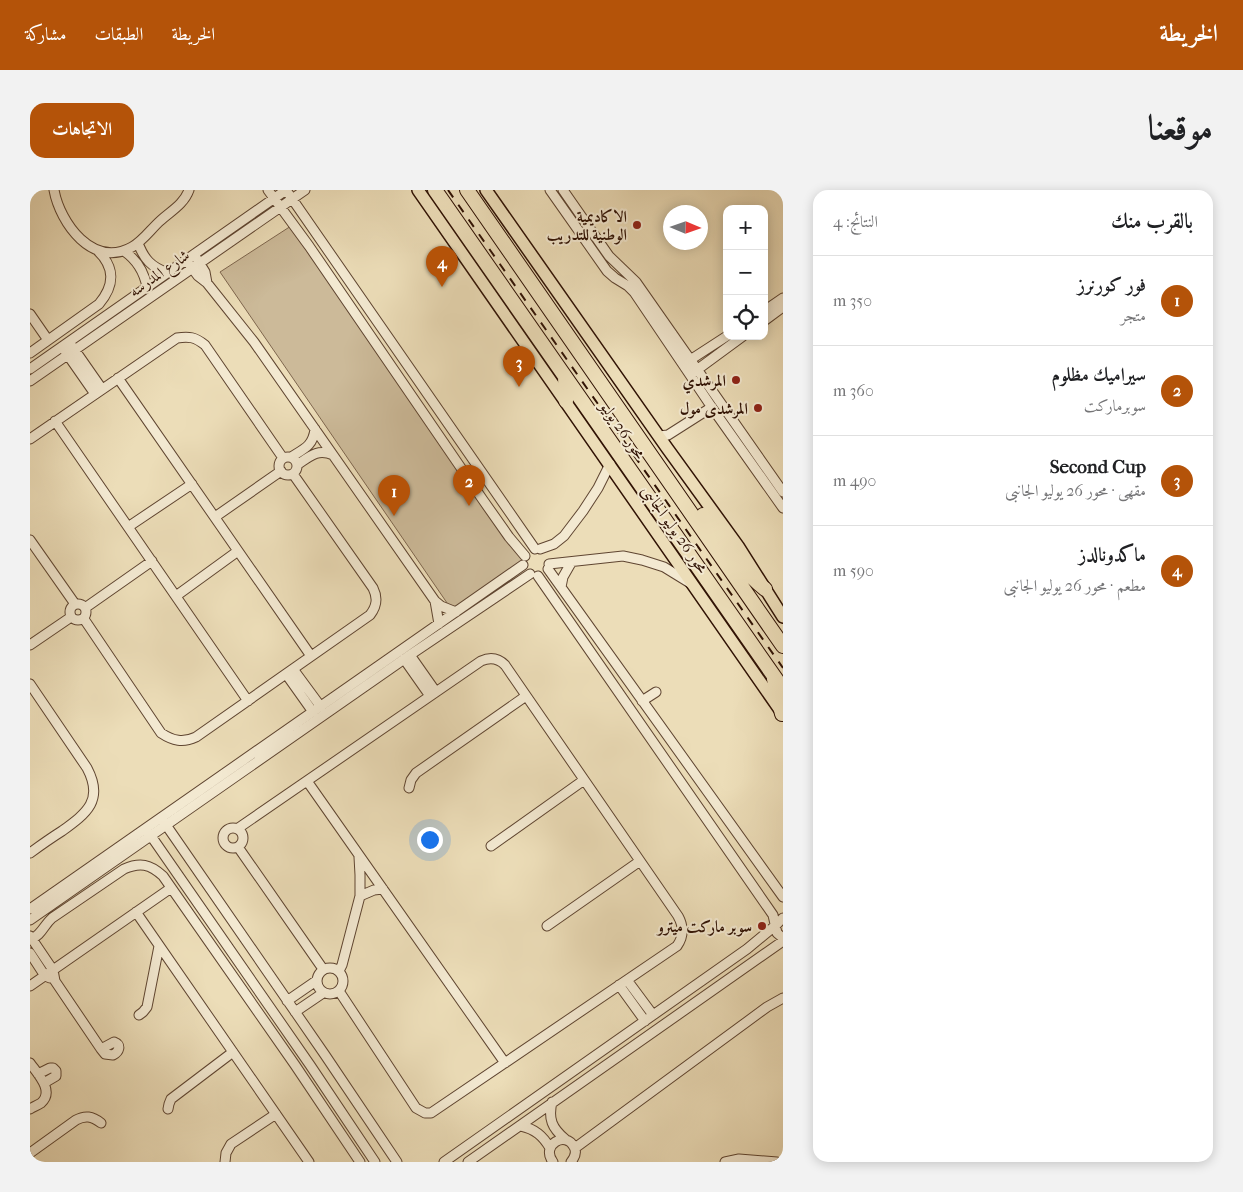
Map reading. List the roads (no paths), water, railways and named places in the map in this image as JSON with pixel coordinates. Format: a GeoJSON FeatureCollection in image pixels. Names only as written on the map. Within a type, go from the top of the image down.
{"type":"FeatureCollection","features":[{"type":"Feature","properties":{"kind":"highway","name":"محور 26 يوليو"},"geometry":{"type":"LineString","coordinates":[[435,190],[783,689]]}},
{"type":"Feature","properties":{"kind":"highway","name":"محور 26 يوليو"},"geometry":{"type":"LineString","coordinates":[[467,190],[783,646]]}},
{"type":"Feature","properties":{"kind":"highway"},"geometry":{"type":"LineString","coordinates":[[565,377],[566,401]]}},
{"type":"Feature","properties":{"kind":"highway"},"geometry":{"type":"LineString","coordinates":[[656,462],[673,477],[745,570],[765,589]]}},
{"type":"Feature","properties":{"kind":"highway"},"geometry":{"type":"LineString","coordinates":[[774,676],[783,714]]}},
{"type":"Feature","properties":{"kind":"main road","name":"محور 26 يوليو الجانبى"},"geometry":{"type":"LineString","coordinates":[[418,190],[783,714]]}},
{"type":"Feature","properties":{"kind":"main road"},"geometry":{"type":"LineString","coordinates":[[486,190],[738,546],[783,617]]}},
{"type":"Feature","properties":{"kind":"street"},"geometry":{"type":"LineString","coordinates":[[54,190],[58,206],[65,221],[75,234],[87,245],[106,252],[124,251],[138,243],[150,230],[184,201],[189,190]]}},
{"type":"Feature","properties":{"kind":"street"},"geometry":{"type":"LineString","coordinates":[[268,190],[499,522],[524,560],[524,568],[534,575],[773,915],[777,933],[783,940],[468,1162]]}},
{"type":"Feature","properties":{"kind":"street"},"geometry":{"type":"LineString","coordinates":[[286,190],[538,549],[548,555],[549,567],[561,587],[783,898]]}},
{"type":"Feature","properties":{"kind":"street","name":"شارع المدرسه"},"geometry":{"type":"LineString","coordinates":[[30,369],[286,190]]}},
{"type":"Feature","properties":{"kind":"street","name":"شارع المدرسه"},"geometry":{"type":"LineString","coordinates":[[30,381],[305,190]]}},
{"type":"Feature","properties":{"kind":"street"},"geometry":{"type":"LineString","coordinates":[[550,190],[607,271],[634,292],[754,449],[783,492]]}},
{"type":"Feature","properties":{"kind":"street"},"geometry":{"type":"LineString","coordinates":[[559,203],[565,193],[611,259],[634,279],[687,362]]}},
{"type":"Feature","properties":{"kind":"street"},"geometry":{"type":"LineString","coordinates":[[138,243],[146,259],[152,265],[168,273]]}},
{"type":"Feature","properties":{"kind":"street"},"geometry":{"type":"LineString","coordinates":[[30,353],[99,304],[106,296],[110,287],[111,276],[109,266],[97,250]]}},
{"type":"Feature","properties":{"kind":"street"},"geometry":{"type":"LineString","coordinates":[[124,251],[132,256],[137,263],[142,271],[147,287]]}},
{"type":"Feature","properties":{"kind":"street"},"geometry":{"type":"LineString","coordinates":[[190,257],[196,266],[205,272],[207,283],[256,345],[435,601],[441,606],[456,612]]}},
{"type":"Feature","properties":{"kind":"street"},"geometry":{"type":"LineString","coordinates":[[768,309],[781,304]]}},
{"type":"Feature","properties":{"kind":"street"},"geometry":{"type":"LineString","coordinates":[[768,317],[781,304]]}},
{"type":"Feature","properties":{"kind":"street"},"geometry":{"type":"LineString","coordinates":[[30,314],[48,340]]}},
{"type":"Feature","properties":{"kind":"street"},"geometry":{"type":"LineString","coordinates":[[30,439],[177,338],[187,336],[197,338],[204,344],[290,460],[296,470],[293,474]]}},
{"type":"Feature","properties":{"kind":"street"},"geometry":{"type":"LineString","coordinates":[[687,362],[723,339]]}},
{"type":"Feature","properties":{"kind":"street"},"geometry":{"type":"LineString","coordinates":[[694,372],[738,340]]}},
{"type":"Feature","properties":{"kind":"street"},"geometry":{"type":"LineString","coordinates":[[65,344],[99,392]]}},
{"type":"Feature","properties":{"kind":"street"},"geometry":{"type":"LineString","coordinates":[[709,348],[716,356]]}},
{"type":"Feature","properties":{"kind":"street"},"geometry":{"type":"LineString","coordinates":[[694,372],[714,410],[783,508]]}},
{"type":"Feature","properties":{"kind":"street"},"geometry":{"type":"LineString","coordinates":[[118,378],[312,656]]}},
{"type":"Feature","properties":{"kind":"street"},"geometry":{"type":"LineString","coordinates":[[659,436],[664,437],[714,410]]}},
{"type":"Feature","properties":{"kind":"street"},"geometry":{"type":"LineString","coordinates":[[667,448],[673,439],[714,410]]}},
{"type":"Feature","properties":{"kind":"street"},"geometry":{"type":"LineString","coordinates":[[55,421],[248,701]]}},
{"type":"Feature","properties":{"kind":"street"},"geometry":{"type":"LineString","coordinates":[[311,450],[315,429]]}},
{"type":"Feature","properties":{"kind":"street"},"geometry":{"type":"LineString","coordinates":[[746,456],[754,449]]}},
{"type":"Feature","properties":{"kind":"street"},"geometry":{"type":"LineString","coordinates":[[293,474],[286,475],[279,469],[279,463],[311,450],[327,452],[333,455]]}},
{"type":"Feature","properties":{"kind":"street"},"geometry":{"type":"LineString","coordinates":[[30,909],[164,822],[351,691],[439,624],[504,578],[524,560],[531,550],[554,544],[564,536],[584,511],[610,464]]}},
{"type":"Feature","properties":{"kind":"street"},"geometry":{"type":"LineString","coordinates":[[215,517],[281,471]]}},
{"type":"Feature","properties":{"kind":"street"},"geometry":{"type":"LineString","coordinates":[[84,618],[161,733],[175,740],[190,740],[196,737],[370,615],[375,609],[377,602],[373,588],[293,474]]}},
{"type":"Feature","properties":{"kind":"street"},"geometry":{"type":"LineString","coordinates":[[128,527],[192,484]]}},
{"type":"Feature","properties":{"kind":"street"},"geometry":{"type":"LineString","coordinates":[[30,540],[76,604]]}},
{"type":"Feature","properties":{"kind":"street"},"geometry":{"type":"LineString","coordinates":[[176,596],[238,551]]}},
{"type":"Feature","properties":{"kind":"street"},"geometry":{"type":"LineString","coordinates":[[295,730],[317,710],[407,657],[510,588],[534,575],[545,572],[549,567],[581,560],[623,556],[664,568],[694,585]]}},
{"type":"Feature","properties":{"kind":"street"},"geometry":{"type":"LineString","coordinates":[[85,608],[152,561]]}},
{"type":"Feature","properties":{"kind":"street"},"geometry":{"type":"LineString","coordinates":[[561,587],[563,577],[571,563]]}},
{"type":"Feature","properties":{"kind":"street"},"geometry":{"type":"LineString","coordinates":[[504,578],[510,588]]}},
{"type":"Feature","properties":{"kind":"street"},"geometry":{"type":"LineString","coordinates":[[435,601],[439,624]]}},
{"type":"Feature","properties":{"kind":"street"},"geometry":{"type":"LineString","coordinates":[[76,604],[81,604],[87,612],[84,618],[77,620],[71,617],[71,608],[76,604]]}},
{"type":"Feature","properties":{"kind":"street"},"geometry":{"type":"LineString","coordinates":[[30,645],[71,617]]}},
{"type":"Feature","properties":{"kind":"street"},"geometry":{"type":"LineString","coordinates":[[407,657],[433,694]]}},
{"type":"Feature","properties":{"kind":"street"},"geometry":{"type":"LineString","coordinates":[[237,829],[481,661],[498,660],[505,665],[680,920],[682,932],[677,946],[434,1112],[421,1112],[416,1108],[339,991]]}},
{"type":"Feature","properties":{"kind":"street"},"geometry":{"type":"LineString","coordinates":[[289,672],[317,710]]}},
{"type":"Feature","properties":{"kind":"street"},"geometry":{"type":"LineString","coordinates":[[30,684],[87,768],[91,775],[94,793],[89,807],[83,816],[30,853]]}},
{"type":"Feature","properties":{"kind":"street"},"geometry":{"type":"LineString","coordinates":[[642,701],[656,692]]}},
{"type":"Feature","properties":{"kind":"street"},"geometry":{"type":"LineString","coordinates":[[409,788],[411,780],[416,773],[526,696]]}},
{"type":"Feature","properties":{"kind":"street"},"geometry":{"type":"LineString","coordinates":[[491,846],[584,780]]}},
{"type":"Feature","properties":{"kind":"street"},"geometry":{"type":"LineString","coordinates":[[307,781],[505,1063]]}},
{"type":"Feature","properties":{"kind":"street"},"geometry":{"type":"LineString","coordinates":[[164,822],[257,957],[291,998],[325,1055],[397,1162]]}},
{"type":"Feature","properties":{"kind":"street"},"geometry":{"type":"LineString","coordinates":[[231,828],[237,829],[241,833],[243,839],[238,847],[226,846],[223,840],[225,831],[231,828]]}},
{"type":"Feature","properties":{"kind":"street"},"geometry":{"type":"LineString","coordinates":[[30,920],[148,832]]}},
{"type":"Feature","properties":{"kind":"street"},"geometry":{"type":"LineString","coordinates":[[148,832],[375,1162]]}},
{"type":"Feature","properties":{"kind":"street"},"geometry":{"type":"LineString","coordinates":[[238,847],[323,969]]}},
{"type":"Feature","properties":{"kind":"street"},"geometry":{"type":"LineString","coordinates":[[339,971],[360,896],[358,854]]}},
{"type":"Feature","properties":{"kind":"street"},"geometry":{"type":"LineString","coordinates":[[548,926],[640,861]]}},
{"type":"Feature","properties":{"kind":"street"},"geometry":{"type":"LineString","coordinates":[[101,1049],[55,980],[33,952],[31,938],[39,935],[52,918],[124,869],[132,865],[141,864],[157,870],[163,876],[295,1065],[358,1159],[348,1162]]}},
{"type":"Feature","properties":{"kind":"street"},"geometry":{"type":"LineString","coordinates":[[30,986],[171,888]]}},
{"type":"Feature","properties":{"kind":"street"},"geometry":{"type":"LineString","coordinates":[[360,896],[374,890],[383,889]]}},
{"type":"Feature","properties":{"kind":"street"},"geometry":{"type":"LineString","coordinates":[[136,912],[309,1162]]}},
{"type":"Feature","properties":{"kind":"street"},"geometry":{"type":"LineString","coordinates":[[444,1162],[747,949],[783,918]]}},
{"type":"Feature","properties":{"kind":"street"},"geometry":{"type":"LineString","coordinates":[[138,1015],[144,1012],[147,1007],[159,946]]}},
{"type":"Feature","properties":{"kind":"street"},"geometry":{"type":"LineString","coordinates":[[242,968],[257,957]]}},
{"type":"Feature","properties":{"kind":"street"},"geometry":{"type":"LineString","coordinates":[[330,968],[339,971],[342,975],[343,984],[339,991],[329,995],[320,990],[316,981],[318,974],[323,969],[330,968]]}},
{"type":"Feature","properties":{"kind":"street"},"geometry":{"type":"LineString","coordinates":[[627,980],[653,1015]]}},
{"type":"Feature","properties":{"kind":"street"},"geometry":{"type":"LineString","coordinates":[[291,998],[316,981]]}},
{"type":"Feature","properties":{"kind":"street"},"geometry":{"type":"LineString","coordinates":[[619,986],[645,1021]]}},
{"type":"Feature","properties":{"kind":"street"},"geometry":{"type":"LineString","coordinates":[[299,1010],[324,993]]}},
{"type":"Feature","properties":{"kind":"street"},"geometry":{"type":"LineString","coordinates":[[552,1102],[550,1113],[553,1125],[557,1132],[569,1141],[575,1157],[767,1007],[783,998]]}},
{"type":"Feature","properties":{"kind":"street"},"geometry":{"type":"LineString","coordinates":[[168,1109],[172,1099],[233,1052]]}},
{"type":"Feature","properties":{"kind":"street"},"geometry":{"type":"LineString","coordinates":[[310,1065],[325,1055]]}},
{"type":"Feature","properties":{"kind":"street"},"geometry":{"type":"LineString","coordinates":[[30,1063],[46,1088],[45,1098],[42,1102],[30,1109]]}},
{"type":"Feature","properties":{"kind":"street"},"geometry":{"type":"LineString","coordinates":[[38,1074],[50,1068],[53,1068],[56,1072],[56,1076],[44,1083]]}},
{"type":"Feature","properties":{"kind":"street"},"geometry":{"type":"LineString","coordinates":[[225,1162],[226,1153],[231,1144],[276,1114]]}},
{"type":"Feature","properties":{"kind":"street"},"geometry":{"type":"LineString","coordinates":[[30,1153],[82,1117],[89,1116],[101,1123]]}},
{"type":"Feature","properties":{"kind":"street"},"geometry":{"type":"LineString","coordinates":[[520,1126],[529,1127],[540,1134],[550,1148]]}},
{"type":"Feature","properties":{"kind":"street"},"geometry":{"type":"LineString","coordinates":[[550,1161],[550,1148],[556,1141],[564,1139]]}},
{"type":"Feature","properties":{"kind":"street"},"geometry":{"type":"LineString","coordinates":[[725,1162],[739,1159],[777,1162]]}},
{"type":"Feature","properties":{"kind":"railway"},"geometry":{"type":"LineString","coordinates":[[448,190],[783,668]]}},
{"type":"Feature","properties":{"kind":"place","name":"الاكاديمية الوطنية للتدريب"},"geometry":{"type":"Point","coordinates":[637,225]}},
{"type":"Feature","properties":{"kind":"place","name":"ماكدونالدز"},"geometry":{"type":"Point","coordinates":[442,287]}},
{"type":"Feature","properties":{"kind":"place","name":"المرشدي"},"geometry":{"type":"Point","coordinates":[736,380]}},
{"type":"Feature","properties":{"kind":"place","name":"Second Cup"},"geometry":{"type":"Point","coordinates":[519,387]}},
{"type":"Feature","properties":{"kind":"place","name":"المرشدى مول"},"geometry":{"type":"Point","coordinates":[758,408]}},
{"type":"Feature","properties":{"kind":"place","name":"سيراميك مظلوم"},"geometry":{"type":"Point","coordinates":[469,506]}},
{"type":"Feature","properties":{"kind":"place","name":"فور كورنرز"},"geometry":{"type":"Point","coordinates":[394,516]}},
{"type":"Feature","properties":{"kind":"place","name":"سوبر ماركت ميترو"},"geometry":{"type":"Point","coordinates":[762,926]}}]}
